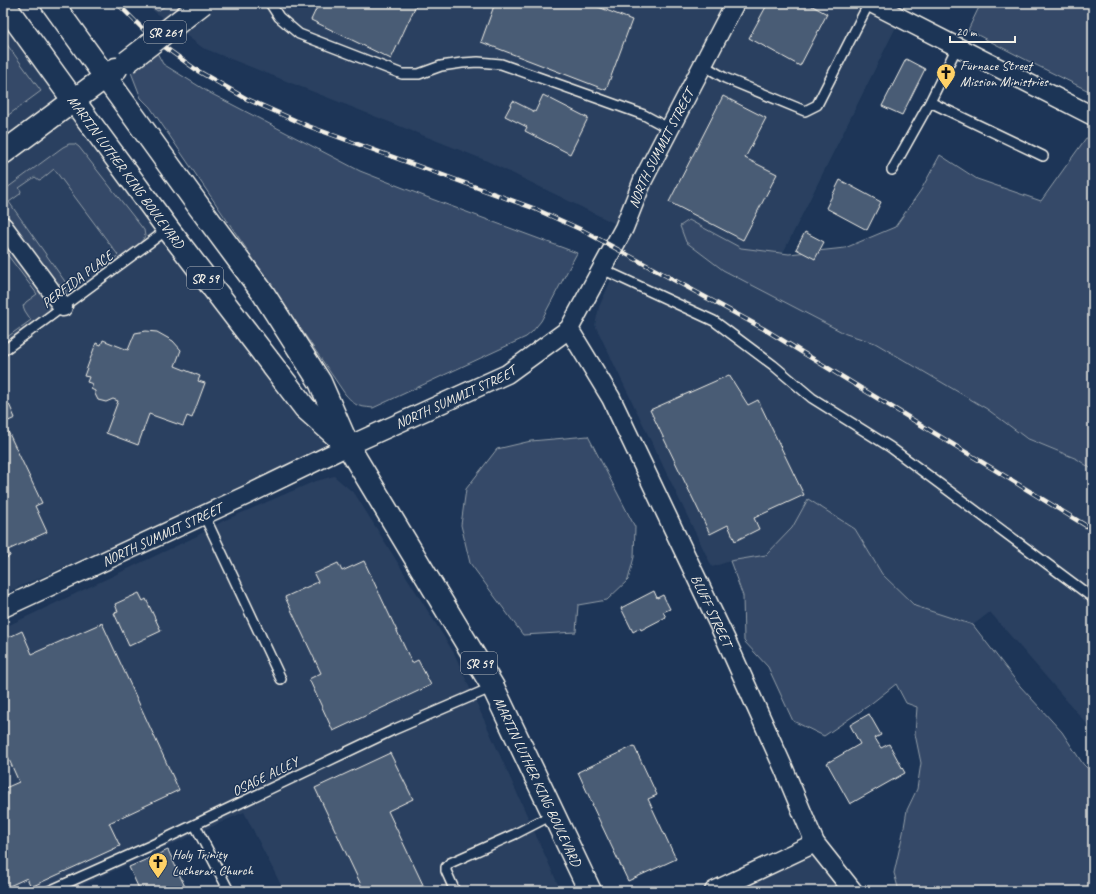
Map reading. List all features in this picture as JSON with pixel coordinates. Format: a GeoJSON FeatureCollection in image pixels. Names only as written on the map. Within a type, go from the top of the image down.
{"type":"FeatureCollection","features":[{"type":"Feature","properties":{"kind":"main road","name":"MARTIN LUTHER KING BOULEVARD"},"geometry":{"type":"LineString","coordinates":[[3,3],[168,229],[305,408],[348,446]]}},
{"type":"Feature","properties":{"kind":"main road","name":"MARTIN LUTHER KING BOULEVARD"},"geometry":{"type":"LineString","coordinates":[[52,3],[195,202],[263,293],[320,382],[348,446],[493,687],[590,891]]}},
{"type":"Feature","properties":{"kind":"main road","name":"SR 261"},"geometry":{"type":"LineString","coordinates":[[3,153],[127,62],[204,3]]}},
{"type":"Feature","properties":{"kind":"street","name":"NORTH SUMMIT STREET"},"geometry":{"type":"LineString","coordinates":[[3,608],[204,515],[348,446],[507,374],[569,329],[624,228],[643,180],[735,3]]}},
{"type":"Feature","properties":{"kind":"street"},"geometry":{"type":"LineString","coordinates":[[870,3],[1093,116]]}},
{"type":"Feature","properties":{"kind":"street"},"geometry":{"type":"LineString","coordinates":[[3,226],[63,307]]}},
{"type":"Feature","properties":{"kind":"street","name":"BLUFF STREET"},"geometry":{"type":"LineString","coordinates":[[569,329],[615,406],[726,640],[784,769],[815,843],[854,891]]}},
{"type":"Feature","properties":{"kind":"street"},"geometry":{"type":"LineString","coordinates":[[714,891],[815,843]]}},
{"type":"Feature","properties":{"kind":"lane"},"geometry":{"type":"LineString","coordinates":[[270,3],[279,17],[299,34],[402,74],[419,74],[441,66],[462,63],[478,62],[501,64],[644,115],[670,129]]}},
{"type":"Feature","properties":{"kind":"lane"},"geometry":{"type":"LineString","coordinates":[[703,65],[725,78],[805,111],[817,105],[870,3]]}},
{"type":"Feature","properties":{"kind":"lane"},"geometry":{"type":"LineString","coordinates":[[892,170],[930,102],[957,47]]}},
{"type":"Feature","properties":{"kind":"lane"},"geometry":{"type":"LineString","coordinates":[[930,102],[1043,156]]}},
{"type":"Feature","properties":{"kind":"lane","name":"PERFIDA PLACE"},"geometry":{"type":"LineString","coordinates":[[3,351],[168,229]]}},
{"type":"Feature","properties":{"kind":"lane"},"geometry":{"type":"LineString","coordinates":[[602,269],[714,321],[772,365],[812,398],[890,447],[1093,598]]}},
{"type":"Feature","properties":{"kind":"lane"},"geometry":{"type":"LineString","coordinates":[[204,515],[281,679]]}},
{"type":"Feature","properties":{"kind":"lane","name":"OSAGE ALLEY"},"geometry":{"type":"LineString","coordinates":[[49,891],[195,825],[393,730],[493,687]]}},
{"type":"Feature","properties":{"kind":"lane"},"geometry":{"type":"LineString","coordinates":[[455,891],[446,871],[446,867],[450,863],[554,814]]}},
{"type":"Feature","properties":{"kind":"lane"},"geometry":{"type":"LineString","coordinates":[[195,825],[229,891]]}},
{"type":"Feature","properties":{"kind":"shaded area"},"geometry":{"type":"Polygon","coordinates":[[[3,3],[74,101],[3,153],[3,3]]]}},
{"type":"Feature","properties":{"kind":"shaded area"},"geometry":{"type":"Polygon","coordinates":[[[143,3],[735,3],[624,228],[485,160],[203,48],[143,3]]]}},
{"type":"Feature","properties":{"kind":"shaded area"},"geometry":{"type":"Polygon","coordinates":[[[143,3],[169,3],[158,11],[143,3]]]}},
{"type":"Feature","properties":{"kind":"shaded area"},"geometry":{"type":"Polygon","coordinates":[[[741,3],[859,3],[898,23],[783,253],[741,248],[689,220],[723,270],[846,334],[875,343],[987,409],[1026,438],[1077,459],[1093,470],[1093,731],[990,612],[973,625],[915,606],[882,574],[855,529],[808,499],[792,528],[766,555],[730,561],[712,567],[595,325],[599,307],[639,217],[647,183],[741,3]]]}},
{"type":"Feature","properties":{"kind":"shaded area"},"geometry":{"type":"Polygon","coordinates":[[[981,3],[1093,3],[1093,93],[968,30],[981,3]]]}},
{"type":"Feature","properties":{"kind":"shaded area"},"geometry":{"type":"Polygon","coordinates":[[[3,39],[41,91],[3,119],[3,39]]]}},
{"type":"Feature","properties":{"kind":"shaded area"},"geometry":{"type":"Polygon","coordinates":[[[152,43],[163,64],[210,93],[360,171],[577,253],[541,321],[526,337],[373,408],[355,404],[345,394],[150,107],[141,98],[127,62],[152,43]]]}},
{"type":"Feature","properties":{"kind":"shaded area"},"geometry":{"type":"Polygon","coordinates":[[[74,112],[339,446],[3,594],[3,165],[74,112]]]}},
{"type":"Feature","properties":{"kind":"shaded area"},"geometry":{"type":"Polygon","coordinates":[[[1086,138],[1093,139],[1093,470],[1077,459],[1026,438],[987,409],[875,343],[846,334],[723,270],[686,242],[680,226],[689,220],[741,248],[789,254],[845,248],[895,227],[921,190],[940,155],[977,179],[1041,201],[1086,138]]]}},
{"type":"Feature","properties":{"kind":"shaded area"},"geometry":{"type":"Polygon","coordinates":[[[69,144],[75,144],[79,147],[144,230],[145,236],[139,244],[109,266],[118,255],[54,169],[42,179],[39,180],[35,177],[19,188],[21,191],[20,194],[9,202],[71,290],[74,290],[68,292],[60,288],[3,210],[3,191],[69,144]]]}},
{"type":"Feature","properties":{"kind":"shaded area"},"geometry":{"type":"Polygon","coordinates":[[[3,238],[50,303],[50,310],[3,344],[3,340],[31,320],[23,306],[37,294],[3,249],[3,238]]]}},
{"type":"Feature","properties":{"kind":"shaded area"},"geometry":{"type":"Polygon","coordinates":[[[588,436],[635,527],[634,557],[628,580],[607,600],[578,605],[576,632],[523,635],[470,563],[461,525],[466,489],[497,449],[531,441],[588,436]]]}},
{"type":"Feature","properties":{"kind":"shaded area"},"geometry":{"type":"Polygon","coordinates":[[[334,476],[355,494],[454,653],[561,891],[284,891],[244,812],[69,891],[3,891],[3,628],[195,537],[223,521],[313,482],[334,476]]]}},
{"type":"Feature","properties":{"kind":"shaded area"},"geometry":{"type":"Polygon","coordinates":[[[808,499],[855,529],[882,574],[915,606],[973,625],[1020,686],[1062,732],[1083,764],[1093,774],[1093,891],[899,891],[894,873],[907,810],[917,789],[921,763],[915,734],[917,707],[906,703],[896,684],[868,706],[824,736],[793,721],[768,667],[744,641],[743,596],[730,561],[766,555],[792,528],[808,499]]]}},
{"type":"Feature","properties":{"kind":"shaded area"},"geometry":{"type":"Polygon","coordinates":[[[811,852],[844,891],[730,891],[811,852]]]}},
{"type":"Feature","properties":{"kind":"building"},"geometry":{"type":"Polygon","coordinates":[[[319,3],[417,3],[391,59],[311,20],[319,3]]]}},
{"type":"Feature","properties":{"kind":"building"},"geometry":{"type":"Polygon","coordinates":[[[495,3],[588,3],[632,20],[606,90],[481,42],[495,3]]]}},
{"type":"Feature","properties":{"kind":"building"},"geometry":{"type":"Polygon","coordinates":[[[768,3],[807,3],[827,14],[800,66],[749,38],[768,3]]]}},
{"type":"Feature","properties":{"kind":"building"},"geometry":{"type":"Polygon","coordinates":[[[906,59],[925,69],[902,115],[882,106],[906,59]]]}},
{"type":"Feature","properties":{"kind":"building"},"geometry":{"type":"Polygon","coordinates":[[[543,95],[588,118],[570,154],[525,131],[527,127],[505,116],[513,101],[535,112],[543,95]]]}},
{"type":"Feature","properties":{"kind":"building"},"geometry":{"type":"Polygon","coordinates":[[[723,96],[766,118],[745,158],[777,174],[743,240],[669,202],[723,96]]]}},
{"type":"Feature","properties":{"kind":"building"},"geometry":{"type":"Polygon","coordinates":[[[840,180],[881,202],[867,230],[826,208],[840,180]]]}},
{"type":"Feature","properties":{"kind":"building"},"geometry":{"type":"Polygon","coordinates":[[[805,232],[824,242],[815,259],[796,249],[805,232]]]}},
{"type":"Feature","properties":{"kind":"building"},"geometry":{"type":"Polygon","coordinates":[[[146,331],[157,332],[173,341],[181,350],[175,366],[200,376],[198,381],[205,383],[192,418],[187,416],[183,426],[149,414],[138,445],[106,433],[118,401],[113,399],[106,402],[98,400],[95,391],[91,389],[93,384],[87,382],[89,377],[84,376],[96,343],[101,345],[103,340],[128,350],[135,333],[146,331]]]}},
{"type":"Feature","properties":{"kind":"building"},"geometry":{"type":"Polygon","coordinates":[[[729,375],[748,405],[758,400],[804,495],[754,518],[759,529],[735,541],[728,525],[710,534],[650,410],[729,375]]]}},
{"type":"Feature","properties":{"kind":"building"},"geometry":{"type":"Polygon","coordinates":[[[9,404],[15,418],[4,423],[42,503],[35,506],[47,532],[8,550],[10,556],[3,560],[3,406],[9,404]]]}},
{"type":"Feature","properties":{"kind":"building"},"geometry":{"type":"Polygon","coordinates":[[[364,561],[412,663],[418,660],[431,685],[333,731],[309,679],[321,673],[285,597],[318,582],[314,574],[338,563],[342,571],[364,561]]]}},
{"type":"Feature","properties":{"kind":"building"},"geometry":{"type":"Polygon","coordinates":[[[654,591],[657,598],[663,595],[670,609],[663,612],[666,617],[641,630],[640,628],[633,632],[621,608],[654,591]]]}},
{"type":"Feature","properties":{"kind":"building"},"geometry":{"type":"Polygon","coordinates":[[[139,593],[143,601],[146,599],[161,631],[129,646],[114,613],[118,612],[115,604],[139,593]]]}},
{"type":"Feature","properties":{"kind":"building"},"geometry":{"type":"Polygon","coordinates":[[[102,623],[179,790],[109,823],[120,846],[31,887],[27,878],[3,889],[3,789],[19,782],[3,746],[3,640],[22,631],[32,654],[102,623]]]}},
{"type":"Feature","properties":{"kind":"building"},"geometry":{"type":"Polygon","coordinates":[[[869,714],[881,735],[875,738],[881,748],[889,744],[905,773],[850,804],[827,763],[860,744],[850,725],[869,714]]]}},
{"type":"Feature","properties":{"kind":"building"},"geometry":{"type":"Polygon","coordinates":[[[634,746],[657,795],[648,799],[676,859],[628,881],[578,772],[634,746]]]}},
{"type":"Feature","properties":{"kind":"building"},"geometry":{"type":"Polygon","coordinates":[[[390,753],[413,799],[388,811],[426,891],[364,891],[315,788],[390,753]]]}},
{"type":"Feature","properties":{"kind":"building","name":"Holy Trinity Lutheran Church"},"geometry":{"type":"Polygon","coordinates":[[[168,850],[187,891],[140,891],[129,867],[168,850]]]}},
{"type":"Feature","properties":{"kind":"railway"},"geometry":{"type":"LineString","coordinates":[[117,3],[149,35],[166,48],[198,71],[247,99],[308,126],[533,208],[582,230],[764,329],[1093,530]]}},
{"type":"Feature","properties":{"kind":"place","name":"Furnace Street Mission Ministries"},"geometry":{"type":"Point","coordinates":[946,90]}},
{"type":"Feature","properties":{"kind":"place","name":"Holy Trinity Lutheran Church"},"geometry":{"type":"Point","coordinates":[158,879]}}]}
